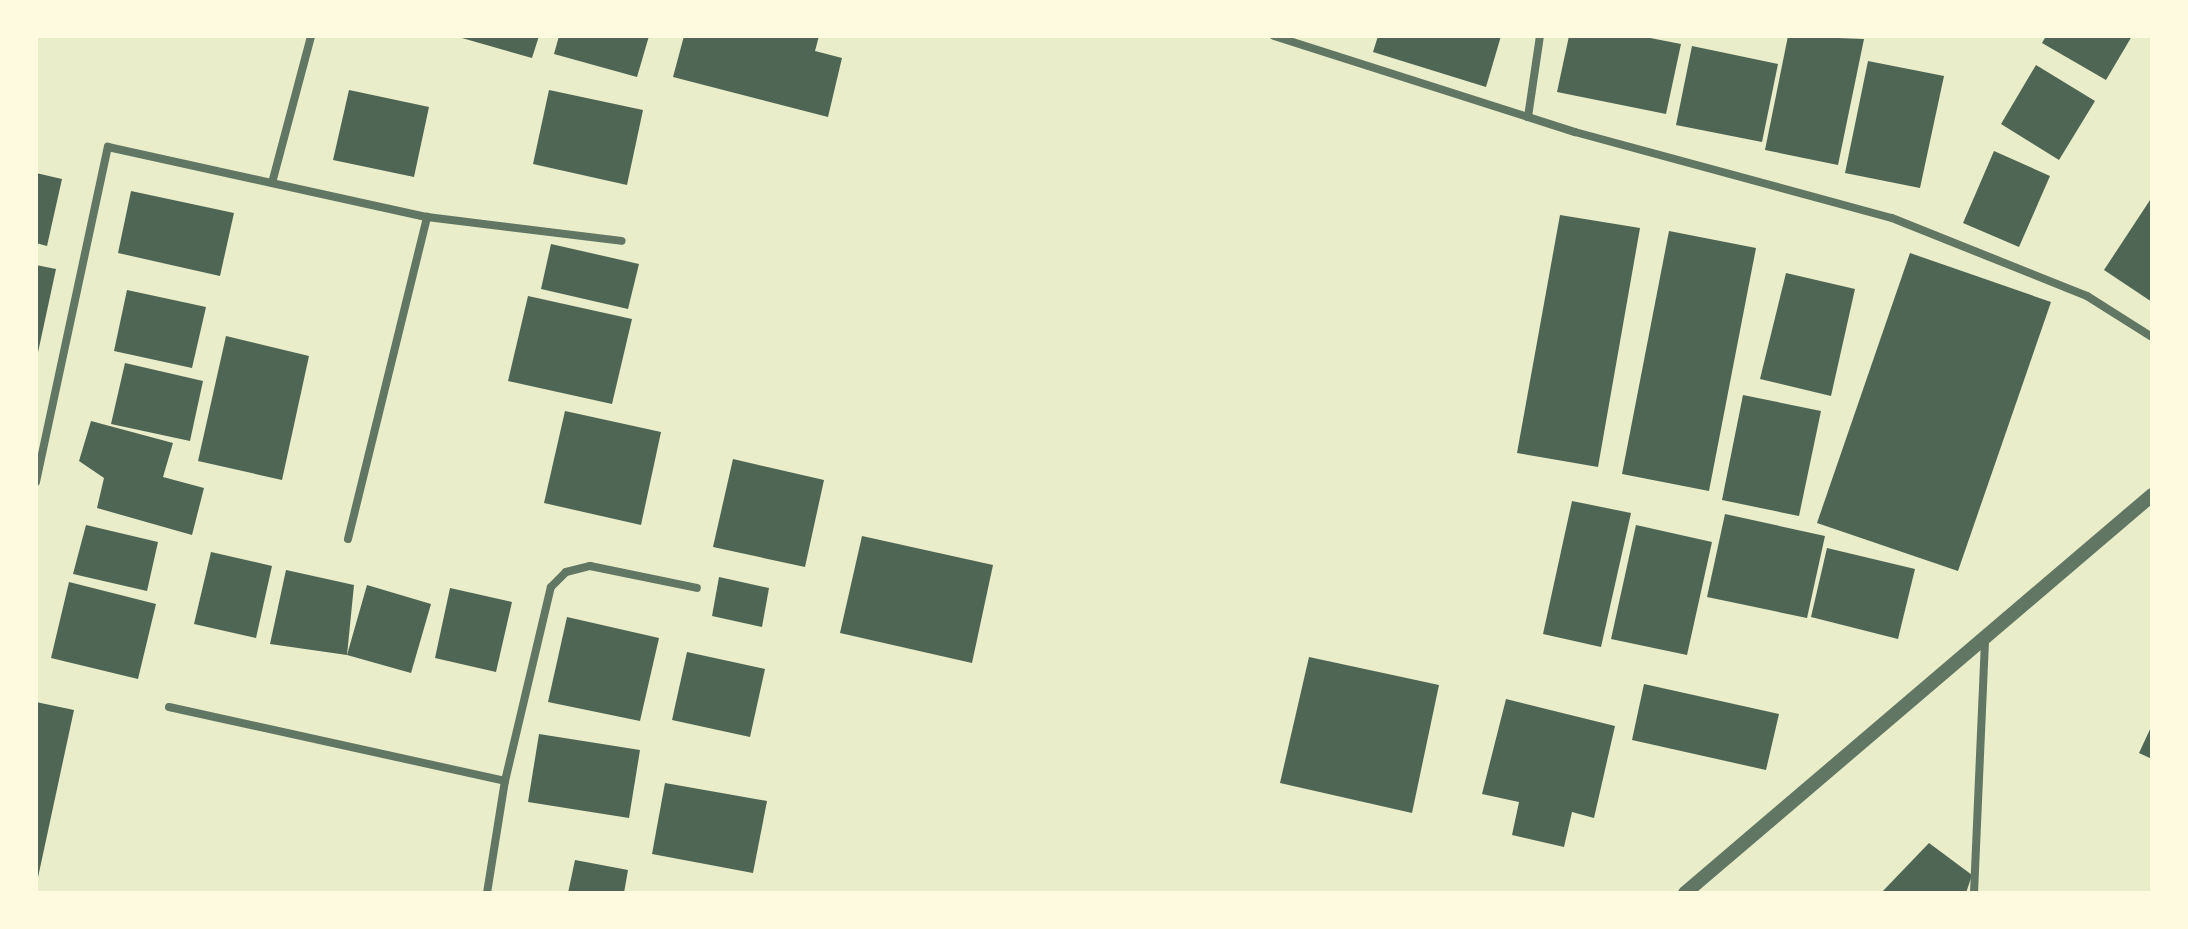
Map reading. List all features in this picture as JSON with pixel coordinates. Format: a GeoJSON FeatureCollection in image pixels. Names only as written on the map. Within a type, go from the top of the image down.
{"type":"FeatureCollection","features":[{"type":"Feature","properties":{"kind":"street"},"geometry":{"type":"LineString","coordinates":[[272,183],[311,36]]}},
{"type":"Feature","properties":{"kind":"street"},"geometry":{"type":"LineString","coordinates":[[1274,36],[1528,117],[1892,218],[2087,296],[2152,337]]}},
{"type":"Feature","properties":{"kind":"street"},"geometry":{"type":"LineString","coordinates":[[1528,117],[1540,36]]}},
{"type":"Feature","properties":{"kind":"street"},"geometry":{"type":"LineString","coordinates":[[36,482],[108,147],[427,217],[622,241]]}},
{"type":"Feature","properties":{"kind":"street"},"geometry":{"type":"LineString","coordinates":[[348,539],[427,217]]}},
{"type":"Feature","properties":{"kind":"street"},"geometry":{"type":"LineString","coordinates":[[1685,893],[2152,495]]}},
{"type":"Feature","properties":{"kind":"street"},"geometry":{"type":"LineString","coordinates":[[487,893],[505,781],[551,587],[566,572],[590,566],[697,588]]}},
{"type":"Feature","properties":{"kind":"street"},"geometry":{"type":"LineString","coordinates":[[1974,893],[1985,639]]}},
{"type":"Feature","properties":{"kind":"street"},"geometry":{"type":"LineString","coordinates":[[169,707],[505,781]]}},
{"type":"Feature","properties":{"kind":"building"},"geometry":{"type":"Polygon","coordinates":[[[455,36],[539,36],[532,58],[455,36]]]}},
{"type":"Feature","properties":{"kind":"building"},"geometry":{"type":"Polygon","coordinates":[[[559,36],[649,36],[637,77],[554,54],[559,36]]]}},
{"type":"Feature","properties":{"kind":"building"},"geometry":{"type":"Polygon","coordinates":[[[684,36],[819,36],[815,51],[842,58],[828,117],[673,77],[684,36]]]}},
{"type":"Feature","properties":{"kind":"building"},"geometry":{"type":"Polygon","coordinates":[[[1378,36],[1501,36],[1486,87],[1373,52],[1378,36]]]}},
{"type":"Feature","properties":{"kind":"building"},"geometry":{"type":"Polygon","coordinates":[[[1569,36],[1640,36],[1681,44],[1666,114],[1557,92],[1569,36]]]}},
{"type":"Feature","properties":{"kind":"building"},"geometry":{"type":"Polygon","coordinates":[[[1788,36],[1864,39],[1838,165],[1765,150],[1788,36]]]}},
{"type":"Feature","properties":{"kind":"building"},"geometry":{"type":"Polygon","coordinates":[[[2046,36],[2132,36],[2106,80],[2042,43],[2046,36]]]}},
{"type":"Feature","properties":{"kind":"building"},"geometry":{"type":"Polygon","coordinates":[[[1692,46],[1778,64],[1762,142],[1676,125],[1692,46]]]}},
{"type":"Feature","properties":{"kind":"building"},"geometry":{"type":"Polygon","coordinates":[[[1868,61],[1944,76],[1920,188],[1845,173],[1868,61]]]}},
{"type":"Feature","properties":{"kind":"building"},"geometry":{"type":"Polygon","coordinates":[[[2036,65],[2095,101],[2059,160],[2001,124],[2036,65]]]}},
{"type":"Feature","properties":{"kind":"building"},"geometry":{"type":"Polygon","coordinates":[[[349,90],[429,107],[414,177],[333,160],[349,90]]]}},
{"type":"Feature","properties":{"kind":"building"},"geometry":{"type":"Polygon","coordinates":[[[549,90],[643,110],[627,185],[533,164],[549,90]]]}},
{"type":"Feature","properties":{"kind":"building"},"geometry":{"type":"Polygon","coordinates":[[[1994,151],[2050,176],[2019,247],[1963,223],[1994,151]]]}},
{"type":"Feature","properties":{"kind":"building"},"geometry":{"type":"Polygon","coordinates":[[[36,173],[62,179],[47,246],[36,243],[36,173]]]}},
{"type":"Feature","properties":{"kind":"building"},"geometry":{"type":"Polygon","coordinates":[[[131,191],[234,213],[220,276],[118,253],[131,191]]]}},
{"type":"Feature","properties":{"kind":"building"},"geometry":{"type":"Polygon","coordinates":[[[2152,197],[2152,302],[2104,270],[2152,197]]]}},
{"type":"Feature","properties":{"kind":"building"},"geometry":{"type":"Polygon","coordinates":[[[1560,215],[1640,228],[1598,467],[1517,453],[1560,215]]]}},
{"type":"Feature","properties":{"kind":"building"},"geometry":{"type":"Polygon","coordinates":[[[1669,231],[1756,248],[1709,491],[1622,474],[1669,231]]]}},
{"type":"Feature","properties":{"kind":"building"},"geometry":{"type":"Polygon","coordinates":[[[551,244],[639,264],[628,309],[541,289],[551,244]]]}},
{"type":"Feature","properties":{"kind":"building"},"geometry":{"type":"Polygon","coordinates":[[[1910,253],[2051,302],[1958,571],[1817,523],[1910,253]]]}},
{"type":"Feature","properties":{"kind":"building"},"geometry":{"type":"Polygon","coordinates":[[[36,265],[56,269],[37,357],[36,357],[36,265]]]}},
{"type":"Feature","properties":{"kind":"building"},"geometry":{"type":"Polygon","coordinates":[[[1786,273],[1855,289],[1831,396],[1760,379],[1786,273]]]}},
{"type":"Feature","properties":{"kind":"building"},"geometry":{"type":"Polygon","coordinates":[[[127,290],[206,307],[192,368],[114,351],[127,290]]]}},
{"type":"Feature","properties":{"kind":"building"},"geometry":{"type":"Polygon","coordinates":[[[528,296],[632,319],[612,404],[508,381],[528,296]]]}},
{"type":"Feature","properties":{"kind":"building"},"geometry":{"type":"Polygon","coordinates":[[[226,336],[309,356],[282,480],[198,461],[226,336]]]}},
{"type":"Feature","properties":{"kind":"building"},"geometry":{"type":"Polygon","coordinates":[[[125,363],[203,381],[190,441],[111,424],[125,363]]]}},
{"type":"Feature","properties":{"kind":"building"},"geometry":{"type":"Polygon","coordinates":[[[1743,395],[1821,411],[1799,516],[1722,500],[1743,395]]]}},
{"type":"Feature","properties":{"kind":"building"},"geometry":{"type":"Polygon","coordinates":[[[565,411],[661,432],[641,525],[544,503],[565,411]]]}},
{"type":"Feature","properties":{"kind":"building"},"geometry":{"type":"Polygon","coordinates":[[[91,421],[173,443],[163,477],[204,488],[192,535],[97,508],[104,478],[79,461],[91,421]]]}},
{"type":"Feature","properties":{"kind":"building"},"geometry":{"type":"Polygon","coordinates":[[[733,459],[824,480],[805,567],[713,547],[733,459]]]}},
{"type":"Feature","properties":{"kind":"building"},"geometry":{"type":"Polygon","coordinates":[[[1572,501],[1631,513],[1601,647],[1543,634],[1572,501]]]}},
{"type":"Feature","properties":{"kind":"building"},"geometry":{"type":"Polygon","coordinates":[[[1725,514],[1825,536],[1807,618],[1707,597],[1725,514]]]}},
{"type":"Feature","properties":{"kind":"building"},"geometry":{"type":"Polygon","coordinates":[[[86,525],[158,542],[147,591],[73,574],[86,525]]]}},
{"type":"Feature","properties":{"kind":"building"},"geometry":{"type":"Polygon","coordinates":[[[1636,525],[1712,542],[1687,655],[1611,639],[1636,525]]]}},
{"type":"Feature","properties":{"kind":"building"},"geometry":{"type":"Polygon","coordinates":[[[862,536],[993,565],[972,663],[840,633],[862,536]]]}},
{"type":"Feature","properties":{"kind":"building"},"geometry":{"type":"Polygon","coordinates":[[[1827,548],[1915,569],[1898,639],[1811,617],[1827,548]]]}},
{"type":"Feature","properties":{"kind":"building"},"geometry":{"type":"Polygon","coordinates":[[[211,552],[272,566],[256,638],[194,624],[211,552]]]}},
{"type":"Feature","properties":{"kind":"building"},"geometry":{"type":"Polygon","coordinates":[[[286,570],[354,585],[347,655],[270,644],[286,570]]]}},
{"type":"Feature","properties":{"kind":"building"},"geometry":{"type":"Polygon","coordinates":[[[719,577],[769,588],[762,627],[712,616],[719,577]]]}},
{"type":"Feature","properties":{"kind":"building"},"geometry":{"type":"Polygon","coordinates":[[[69,582],[156,604],[138,679],[51,658],[69,582]]]}},
{"type":"Feature","properties":{"kind":"building"},"geometry":{"type":"Polygon","coordinates":[[[367,585],[431,604],[411,673],[347,655],[367,585]]]}},
{"type":"Feature","properties":{"kind":"building"},"geometry":{"type":"Polygon","coordinates":[[[450,588],[512,602],[496,672],[435,658],[450,588]]]}},
{"type":"Feature","properties":{"kind":"building"},"geometry":{"type":"Polygon","coordinates":[[[567,617],[659,638],[640,721],[548,702],[567,617]]]}},
{"type":"Feature","properties":{"kind":"building"},"geometry":{"type":"Polygon","coordinates":[[[687,652],[765,669],[750,737],[672,720],[687,652]]]}},
{"type":"Feature","properties":{"kind":"building"},"geometry":{"type":"Polygon","coordinates":[[[1309,657],[1439,685],[1412,813],[1280,783],[1309,657]]]}},
{"type":"Feature","properties":{"kind":"building"},"geometry":{"type":"Polygon","coordinates":[[[1644,684],[1779,714],[1766,770],[1632,740],[1644,684]]]}},
{"type":"Feature","properties":{"kind":"building"},"geometry":{"type":"Polygon","coordinates":[[[1506,699],[1615,726],[1594,818],[1572,812],[1564,847],[1512,835],[1519,802],[1482,794],[1506,699]]]}},
{"type":"Feature","properties":{"kind":"building"},"geometry":{"type":"Polygon","coordinates":[[[36,702],[74,710],[37,882],[36,882],[36,702]]]}},
{"type":"Feature","properties":{"kind":"building"},"geometry":{"type":"Polygon","coordinates":[[[2152,725],[2152,759],[2139,753],[2152,725]]]}},
{"type":"Feature","properties":{"kind":"building"},"geometry":{"type":"Polygon","coordinates":[[[539,734],[640,750],[629,818],[528,802],[539,734]]]}},
{"type":"Feature","properties":{"kind":"building"},"geometry":{"type":"Polygon","coordinates":[[[665,783],[767,801],[753,873],[652,854],[665,783]]]}},
{"type":"Feature","properties":{"kind":"building"},"geometry":{"type":"Polygon","coordinates":[[[1929,843],[1972,875],[1966,893],[1881,893],[1929,843]]]}},
{"type":"Feature","properties":{"kind":"building"},"geometry":{"type":"Polygon","coordinates":[[[575,860],[628,870],[624,893],[568,893],[575,860]]]}}]}
